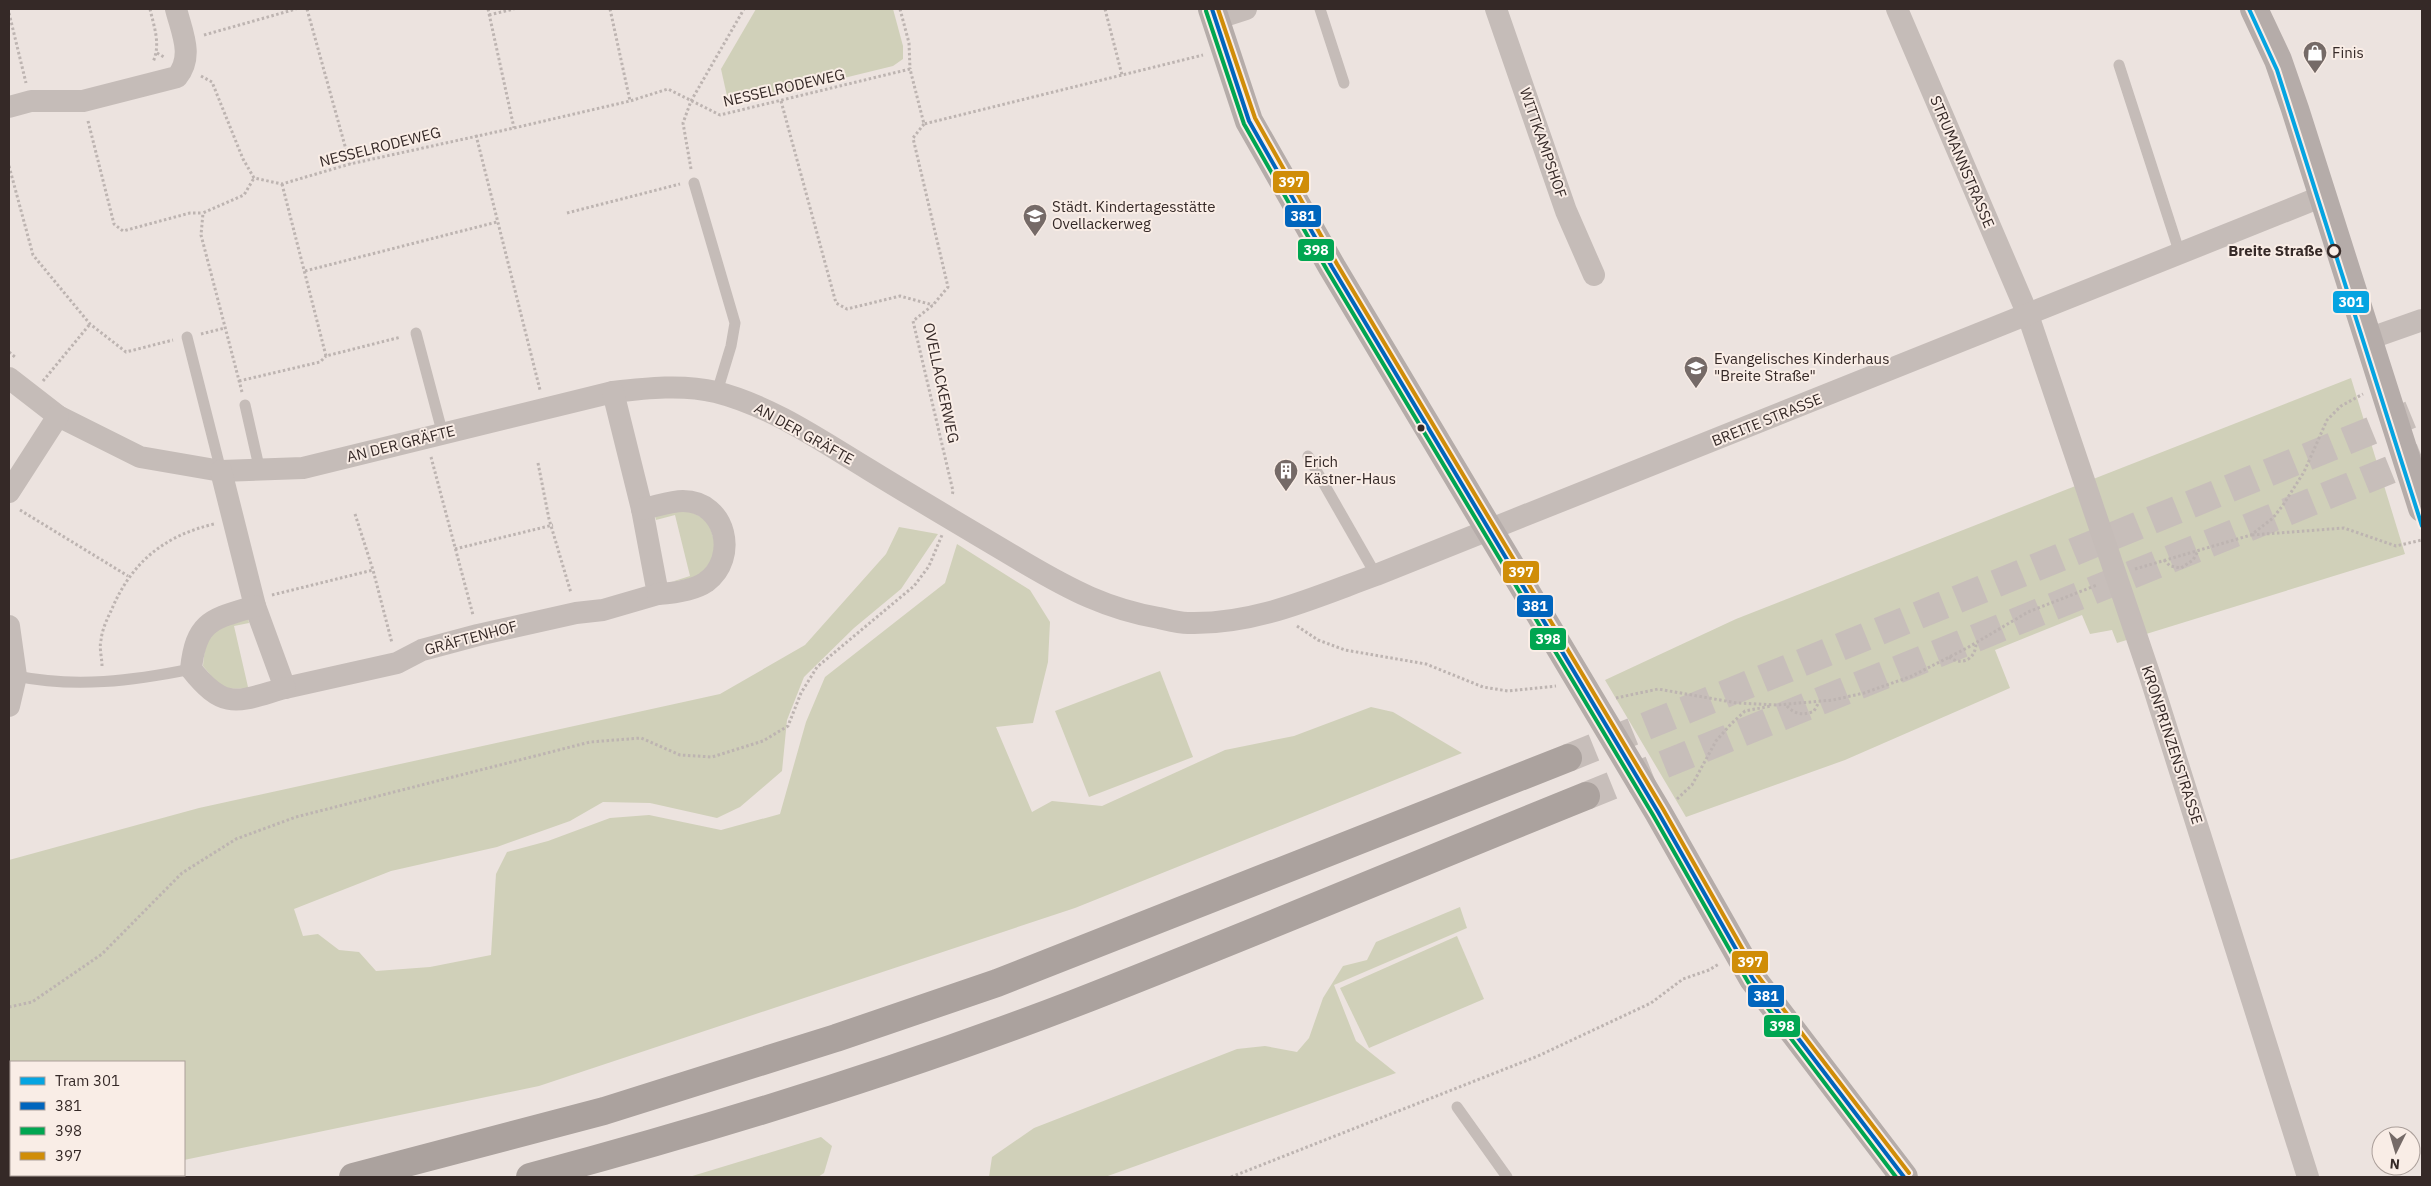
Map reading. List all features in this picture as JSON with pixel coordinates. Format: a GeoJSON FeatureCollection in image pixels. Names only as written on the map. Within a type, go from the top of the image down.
{"type":"FeatureCollection","features":[{"type":"Feature","properties":{"kind":"highway"},"geometry":{"type":"LineString","coordinates":[[353,1177],[604,1111],[836,1038],[988,986],[1063,959],[1568,758]]}},
{"type":"Feature","properties":{"kind":"highway"},"geometry":{"type":"LineString","coordinates":[[530,1177],[614,1155],[849,1084],[1063,1007],[1586,796]]}},
{"type":"Feature","properties":{"kind":"street"},"geometry":{"type":"LineString","coordinates":[[9,107],[31,101],[83,101],[177,77],[185,68],[187,54],[176,9]]}},
{"type":"Feature","properties":{"kind":"street"},"geometry":{"type":"LineString","coordinates":[[1246,9],[1214,14],[1249,121],[1332,267],[1658,812],[1737,954],[1753,979],[1904,1177]]}},
{"type":"Feature","properties":{"kind":"street","name":"WITTKAMPSHOF"},"geometry":{"type":"LineString","coordinates":[[1496,9],[1566,211],[1594,275]]}},
{"type":"Feature","properties":{"kind":"street","name":"STRUMANNSTRASSE"},"geometry":{"type":"LineString","coordinates":[[1897,9],[2028,315]]}},
{"type":"Feature","properties":{"kind":"street"},"geometry":{"type":"LineString","coordinates":[[2254,9],[2278,60],[2422,508]]}},
{"type":"Feature","properties":{"kind":"street","name":"BREITE STRASSE"},"geometry":{"type":"LineString","coordinates":[[1489,531],[2323,196]]}},
{"type":"Feature","properties":{"kind":"street","name":"KRONPRINZENSTRASSE"},"geometry":{"type":"LineString","coordinates":[[2028,315],[2150,676],[2308,1177]]}},
{"type":"Feature","properties":{"kind":"street"},"geometry":{"type":"LineString","coordinates":[[2368,339],[2422,320]]}},
{"type":"Feature","properties":{"kind":"street","name":"AN DER GRÄFTE"},"geometry":{"type":"LineString","coordinates":[[9,378],[58,416],[140,457],[221,471],[303,468],[613,392],[642,388],[693,388],[717,392],[752,404],[786,420],[948,518],[1093,600],[1136,614],[1187,623],[1260,616],[1376,575],[1489,531]]}},
{"type":"Feature","properties":{"kind":"street"},"geometry":{"type":"LineString","coordinates":[[613,392],[642,510],[658,594]]}},
{"type":"Feature","properties":{"kind":"street"},"geometry":{"type":"LineString","coordinates":[[13,500],[58,416]]}},
{"type":"Feature","properties":{"kind":"street"},"geometry":{"type":"LineString","coordinates":[[221,471],[254,602],[285,688]]}},
{"type":"Feature","properties":{"kind":"street","name":"GRÄFTENHOF"},"geometry":{"type":"LineString","coordinates":[[191,669],[214,694],[238,701],[285,688],[397,663],[422,650],[478,635],[576,613],[603,610],[658,594],[677,592],[706,582],[722,565],[726,542],[719,520],[706,508],[684,501],[642,510]]}},
{"type":"Feature","properties":{"kind":"street"},"geometry":{"type":"LineString","coordinates":[[191,669],[193,647],[202,629],[217,618],[254,602]]}},
{"type":"Feature","properties":{"kind":"street"},"geometry":{"type":"LineString","coordinates":[[9,626],[16,676],[9,706]]}},
{"type":"Feature","properties":{"kind":"lane"},"geometry":{"type":"LineString","coordinates":[[1320,9],[1344,83]]}},
{"type":"Feature","properties":{"kind":"lane"},"geometry":{"type":"LineString","coordinates":[[2119,65],[2180,254]]}},
{"type":"Feature","properties":{"kind":"lane"},"geometry":{"type":"LineString","coordinates":[[693,182],[735,323],[732,346],[717,392]]}},
{"type":"Feature","properties":{"kind":"lane"},"geometry":{"type":"LineString","coordinates":[[416,333],[434,437]]}},
{"type":"Feature","properties":{"kind":"lane"},"geometry":{"type":"LineString","coordinates":[[188,337],[221,471]]}},
{"type":"Feature","properties":{"kind":"lane"},"geometry":{"type":"LineString","coordinates":[[245,405],[260,471]]}},
{"type":"Feature","properties":{"kind":"lane"},"geometry":{"type":"LineString","coordinates":[[1308,456],[1376,575]]}},
{"type":"Feature","properties":{"kind":"lane"},"geometry":{"type":"LineString","coordinates":[[16,676],[56,682],[118,682],[191,669]]}},
{"type":"Feature","properties":{"kind":"lane"},"geometry":{"type":"LineString","coordinates":[[1457,1107],[1507,1177]]}},
{"type":"Feature","properties":{"kind":"path"},"geometry":{"type":"LineString","coordinates":[[150,9],[157,38],[157,53],[150,71]]}},
{"type":"Feature","properties":{"kind":"path"},"geometry":{"type":"LineString","coordinates":[[184,41],[296,9]]}},
{"type":"Feature","properties":{"kind":"path"},"geometry":{"type":"LineString","coordinates":[[308,9],[350,164]]}},
{"type":"Feature","properties":{"kind":"path"},"geometry":{"type":"LineString","coordinates":[[488,9],[514,128]]}},
{"type":"Feature","properties":{"kind":"path"},"geometry":{"type":"LineString","coordinates":[[490,15],[514,9]]}},
{"type":"Feature","properties":{"kind":"path"},"geometry":{"type":"LineString","coordinates":[[610,9],[630,101]]}},
{"type":"Feature","properties":{"kind":"path"},"geometry":{"type":"LineString","coordinates":[[568,213],[693,182],[683,124],[692,101],[744,9]]}},
{"type":"Feature","properties":{"kind":"path"},"geometry":{"type":"LineString","coordinates":[[900,9],[909,43],[910,69],[924,124],[1225,50]]}},
{"type":"Feature","properties":{"kind":"path"},"geometry":{"type":"LineString","coordinates":[[1105,9],[1122,75]]}},
{"type":"Feature","properties":{"kind":"path"},"geometry":{"type":"LineString","coordinates":[[9,13],[31,101]]}},
{"type":"Feature","properties":{"kind":"path"},"geometry":{"type":"LineString","coordinates":[[83,101],[114,224],[123,231],[190,213],[203,213],[244,195],[254,178],[243,159],[212,82],[185,68]]}},
{"type":"Feature","properties":{"kind":"path","name":"NESSELRODEWEG"},"geometry":{"type":"LineString","coordinates":[[254,178],[282,184],[350,164],[514,128],[630,101],[668,90],[720,115],[910,69]]}},
{"type":"Feature","properties":{"kind":"path"},"geometry":{"type":"LineString","coordinates":[[781,101],[836,304],[847,309],[900,296],[934,305]]}},
{"type":"Feature","properties":{"kind":"path","name":"OVELLACKERWEG"},"geometry":{"type":"LineString","coordinates":[[924,124],[913,138],[948,287],[934,305],[913,321],[953,490],[948,518]]}},
{"type":"Feature","properties":{"kind":"path"},"geometry":{"type":"LineString","coordinates":[[476,135],[545,408]]}},
{"type":"Feature","properties":{"kind":"path"},"geometry":{"type":"LineString","coordinates":[[9,166],[33,255],[90,324],[126,352],[225,328]]}},
{"type":"Feature","properties":{"kind":"path"},"geometry":{"type":"LineString","coordinates":[[282,184],[326,356]]}},
{"type":"Feature","properties":{"kind":"path"},"geometry":{"type":"LineString","coordinates":[[203,213],[202,235],[245,405]]}},
{"type":"Feature","properties":{"kind":"path"},"geometry":{"type":"LineString","coordinates":[[305,271],[497,222]]}},
{"type":"Feature","properties":{"kind":"path"},"geometry":{"type":"LineString","coordinates":[[42,383],[90,324]]}},
{"type":"Feature","properties":{"kind":"path"},"geometry":{"type":"LineString","coordinates":[[239,381],[320,362],[326,356],[416,333]]}},
{"type":"Feature","properties":{"kind":"path"},"geometry":{"type":"LineString","coordinates":[[2251,535],[2273,518],[2283,505],[2304,472],[2327,420],[2341,406],[2382,387]]}},
{"type":"Feature","properties":{"kind":"path"},"geometry":{"type":"LineString","coordinates":[[434,437],[456,549],[478,635]]}},
{"type":"Feature","properties":{"kind":"path"},"geometry":{"type":"LineString","coordinates":[[538,463],[549,519],[553,525],[576,613]]}},
{"type":"Feature","properties":{"kind":"path"},"geometry":{"type":"LineString","coordinates":[[13,500],[128,576]]}},
{"type":"Feature","properties":{"kind":"path"},"geometry":{"type":"LineString","coordinates":[[354,514],[373,570],[397,663]]}},
{"type":"Feature","properties":{"kind":"path"},"geometry":{"type":"LineString","coordinates":[[9,1006],[32,1002],[102,954],[182,873],[236,839],[296,817],[590,742],[642,738],[680,755],[712,757],[763,741],[788,726],[801,693],[817,667],[914,586],[929,566],[948,518]]}},
{"type":"Feature","properties":{"kind":"path"},"geometry":{"type":"LineString","coordinates":[[103,682],[100,640],[119,592],[128,576],[161,546],[184,533],[232,520]]}},
{"type":"Feature","properties":{"kind":"path"},"geometry":{"type":"LineString","coordinates":[[456,549],[553,525]]}},
{"type":"Feature","properties":{"kind":"path"},"geometry":{"type":"LineString","coordinates":[[1658,812],[1692,785],[1716,741],[1745,711],[1819,702],[1864,693],[1912,676],[1976,643],[2028,612],[2147,564],[2251,535],[2344,528],[2396,546],[2422,540]]}},
{"type":"Feature","properties":{"kind":"path"},"geometry":{"type":"LineString","coordinates":[[2164,560],[2170,566],[2181,568],[2193,560],[2198,551]]}},
{"type":"Feature","properties":{"kind":"path"},"geometry":{"type":"LineString","coordinates":[[254,602],[373,570]]}},
{"type":"Feature","properties":{"kind":"path"},"geometry":{"type":"LineString","coordinates":[[1278,610],[1318,640],[1345,650],[1426,664],[1483,687],[1508,692],[1581,682]]}},
{"type":"Feature","properties":{"kind":"path"},"geometry":{"type":"LineString","coordinates":[[1949,657],[1959,662],[1968,660],[1974,654],[1976,643]]}},
{"type":"Feature","properties":{"kind":"path"},"geometry":{"type":"LineString","coordinates":[[1594,707],[1618,697],[1658,689],[1737,703],[1777,706]]}},
{"type":"Feature","properties":{"kind":"path"},"geometry":{"type":"LineString","coordinates":[[1787,705],[1794,712],[1802,714],[1814,711],[1819,702]]}},
{"type":"Feature","properties":{"kind":"path"},"geometry":{"type":"LineString","coordinates":[[1231,1177],[1538,1056],[1651,1002],[1683,979],[1709,970],[1737,954]]}},
{"type":"Feature","properties":{"kind":"green space"},"geometry":{"type":"Polygon","coordinates":[[[756,9],[893,9],[903,46],[903,59],[893,66],[737,104],[727,96],[721,69],[756,9]]]}},
{"type":"Feature","properties":{"kind":"green space"},"geometry":{"type":"Polygon","coordinates":[[[2351,378],[2405,554],[2117,643],[2112,630],[2090,634],[2082,615],[1995,650],[2010,688],[1845,760],[1686,817],[1605,680],[1736,619],[2351,378]]]}},
{"type":"Feature","properties":{"kind":"green space"},"geometry":{"type":"Polygon","coordinates":[[[678,511],[690,511],[708,521],[718,552],[699,577],[671,582],[690,576],[675,515],[656,520],[655,516],[678,511]]]}},
{"type":"Feature","properties":{"kind":"green space"},"geometry":{"type":"Polygon","coordinates":[[[899,527],[938,534],[901,589],[854,628],[804,677],[787,720],[782,771],[740,807],[717,818],[650,803],[603,802],[570,821],[497,847],[391,871],[294,909],[303,936],[318,934],[339,950],[359,952],[376,971],[430,967],[491,955],[496,874],[507,852],[548,841],[610,818],[649,815],[721,830],[780,814],[806,722],[825,677],[945,583],[957,544],[1030,590],[1050,622],[1048,662],[1033,723],[996,727],[1032,812],[1052,801],[1102,806],[1225,750],[1294,736],[1371,707],[1393,712],[1462,753],[1075,908],[539,1086],[185,1160],[185,1061],[10,1061],[10,1176],[109,1176],[9,1177],[9,860],[199,808],[720,694],[805,645],[886,554],[899,527]]]}},
{"type":"Feature","properties":{"kind":"green space"},"geometry":{"type":"Polygon","coordinates":[[[248,618],[249,623],[234,626],[248,687],[265,688],[222,689],[203,666],[207,645],[214,632],[220,628],[248,618]]]}},
{"type":"Feature","properties":{"kind":"green space"},"geometry":{"type":"Polygon","coordinates":[[[1160,671],[1193,757],[1089,797],[1055,711],[1160,671]]]}},
{"type":"Feature","properties":{"kind":"green space"},"geometry":{"type":"Polygon","coordinates":[[[1460,907],[1467,928],[1334,985],[1356,1041],[1396,1073],[1105,1177],[989,1177],[992,1157],[1034,1128],[1237,1049],[1265,1046],[1297,1052],[1309,1038],[1323,998],[1343,966],[1367,960],[1376,942],[1460,907]]]}},
{"type":"Feature","properties":{"kind":"green space"},"geometry":{"type":"Polygon","coordinates":[[[1457,936],[1484,999],[1369,1048],[1340,988],[1457,936]]]}},
{"type":"Feature","properties":{"kind":"green space"},"geometry":{"type":"Polygon","coordinates":[[[821,1137],[832,1146],[824,1173],[818,1177],[689,1177],[821,1137]]]}},
{"type":"Feature","properties":{"kind":"tunnel"},"geometry":{"type":"LineString","coordinates":[[1568,758],[2422,410]]}},
{"type":"Feature","properties":{"kind":"tunnel"},"geometry":{"type":"LineString","coordinates":[[1586,796],[2422,457]]}},
{"type":"Feature","properties":{"kind":"tram line","name":"301"},"geometry":{"type":"LineString","coordinates":[[2249,9],[2277,70],[2422,526]]}},
{"type":"Feature","properties":{"kind":"transit line","name":"381"},"geometry":{"type":"LineString","coordinates":[[1212,9],[1249,121],[1332,267],[1658,812],[1753,979],[1904,1177]]}},
{"type":"Feature","properties":{"kind":"transit line","name":"397"},"geometry":{"type":"LineString","coordinates":[[1218,9],[1255,118],[1337,264],[1663,809],[1758,976],[1909,1173]]}},
{"type":"Feature","properties":{"kind":"transit line","name":"398"},"geometry":{"type":"LineString","coordinates":[[1206,11],[1244,124],[1327,270],[1653,815],[1748,982],[1896,1177]]}},
{"type":"Feature","properties":{"kind":"place","name":"Finis"},"geometry":{"type":"Point","coordinates":[2315,74]}},
{"type":"Feature","properties":{"kind":"place","name":"Städt. Kindertagesstätte Ovellackerweg"},"geometry":{"type":"Point","coordinates":[1035,237]}},
{"type":"Feature","properties":{"kind":"place","name":"Breite Straße"},"geometry":{"type":"Point","coordinates":[2334,251]}},
{"type":"Feature","properties":{"kind":"place","name":"Evangelisches Kinderhaus \"Breite Straße\""},"geometry":{"type":"Point","coordinates":[1696,389]}},
{"type":"Feature","properties":{"kind":"place","name":"Erich Kästner-Haus"},"geometry":{"type":"Point","coordinates":[1286,492]}}]}
